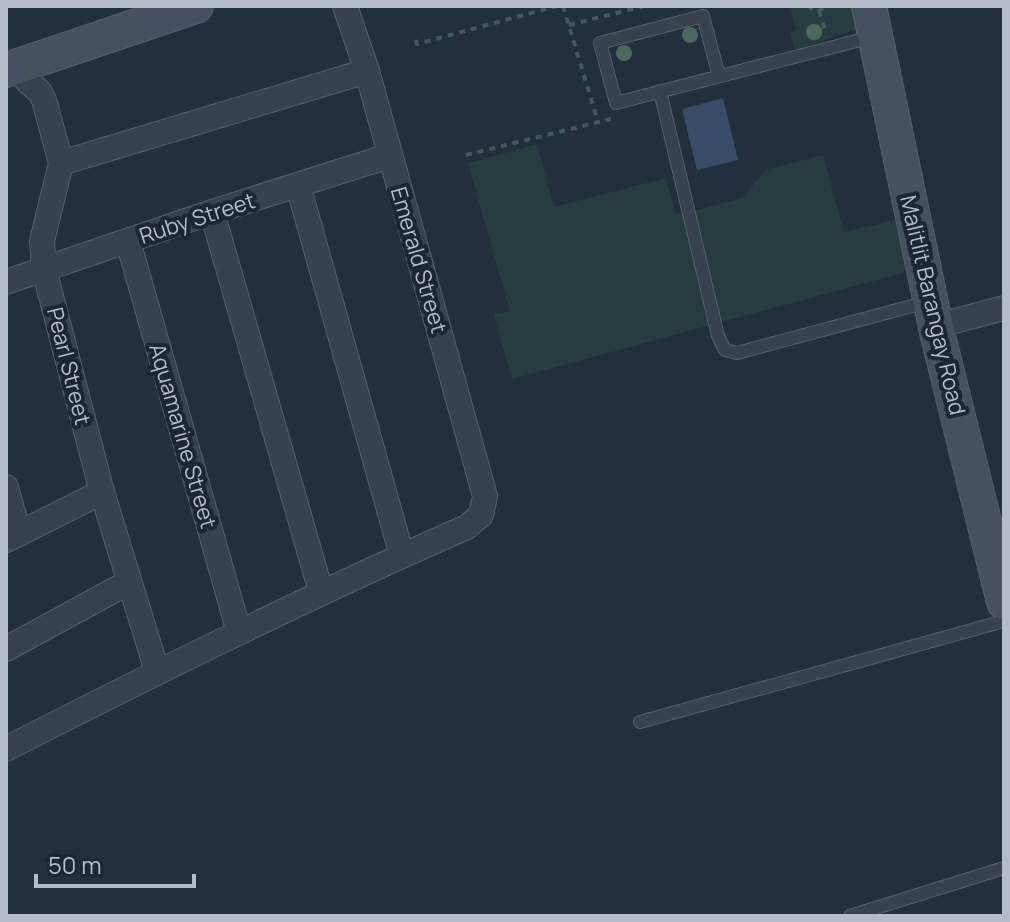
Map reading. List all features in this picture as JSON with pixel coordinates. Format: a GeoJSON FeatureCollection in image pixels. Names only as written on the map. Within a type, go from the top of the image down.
{"type":"FeatureCollection","features":[{"type":"Feature","properties":{"kind":"street"},"geometry":{"type":"LineString","coordinates":[[14,67],[196,6]]}},
{"type":"Feature","properties":{"kind":"street","name":"Emerald Street"},"geometry":{"type":"LineString","coordinates":[[345,6],[367,71],[485,496],[481,515],[467,527],[402,556]]}},
{"type":"Feature","properties":{"kind":"street","name":"Malitlit Barangay Road"},"geometry":{"type":"LineString","coordinates":[[872,21],[933,313],[1004,602]]}},
{"type":"Feature","properties":{"kind":"street","name":"Pearl Street"},"geometry":{"type":"LineString","coordinates":[[14,67],[40,92],[44,100],[61,163],[42,241],[44,269],[102,492],[157,671]]}},
{"type":"Feature","properties":{"kind":"street"},"geometry":{"type":"LineString","coordinates":[[61,163],[367,71]]}},
{"type":"Feature","properties":{"kind":"street","name":"Ruby Street"},"geometry":{"type":"LineString","coordinates":[[6,282],[389,156]]}},
{"type":"Feature","properties":{"kind":"street"},"geometry":{"type":"LineString","coordinates":[[6,749],[157,671],[402,556],[298,185]]}},
{"type":"Feature","properties":{"kind":"street"},"geometry":{"type":"LineString","coordinates":[[212,212],[321,592]]}},
{"type":"Feature","properties":{"kind":"street","name":"Aquamarine Street"},"geometry":{"type":"LineString","coordinates":[[128,241],[239,632]]}},
{"type":"Feature","properties":{"kind":"street"},"geometry":{"type":"LineString","coordinates":[[933,313],[1004,308]]}},
{"type":"Feature","properties":{"kind":"street"},"geometry":{"type":"LineString","coordinates":[[6,487],[12,537],[102,492]]}},
{"type":"Feature","properties":{"kind":"street"},"geometry":{"type":"LineString","coordinates":[[6,649],[129,582]]}},
{"type":"Feature","properties":{"kind":"lane"},"geometry":{"type":"LineString","coordinates":[[719,76],[703,16],[600,43],[616,103],[830,47],[872,21]]}},
{"type":"Feature","properties":{"kind":"lane"},"geometry":{"type":"LineString","coordinates":[[660,91],[718,336],[725,350],[737,353],[933,313]]}},
{"type":"Feature","properties":{"kind":"lane"},"geometry":{"type":"LineString","coordinates":[[640,722],[1004,621]]}},
{"type":"Feature","properties":{"kind":"lane"},"geometry":{"type":"LineString","coordinates":[[850,916],[1004,868]]}},
{"type":"Feature","properties":{"kind":"path"},"geometry":{"type":"LineString","coordinates":[[416,40],[417,44],[560,6],[569,25],[598,122]]}},
{"type":"Feature","properties":{"kind":"path"},"geometry":{"type":"LineString","coordinates":[[569,25],[644,6]]}},
{"type":"Feature","properties":{"kind":"path"},"geometry":{"type":"LineString","coordinates":[[808,6],[814,11],[826,6]]}},
{"type":"Feature","properties":{"kind":"path"},"geometry":{"type":"LineString","coordinates":[[819,11],[830,47]]}},
{"type":"Feature","properties":{"kind":"path"},"geometry":{"type":"LineString","coordinates":[[467,154],[622,116]]}},
{"type":"Feature","properties":{"kind":"green space"},"geometry":{"type":"Polygon","coordinates":[[[790,6],[867,6],[861,28],[795,50],[790,33],[796,30],[790,6]]]}},
{"type":"Feature","properties":{"kind":"green space"},"geometry":{"type":"Polygon","coordinates":[[[537,144],[554,207],[666,178],[676,215],[743,198],[765,170],[823,155],[844,232],[912,216],[921,268],[512,379],[493,313],[510,312],[468,163],[537,144]]]}},
{"type":"Feature","properties":{"kind":"water"},"geometry":{"type":"Polygon","coordinates":[[[723,98],[738,160],[697,170],[682,109],[723,98]]]}}]}
